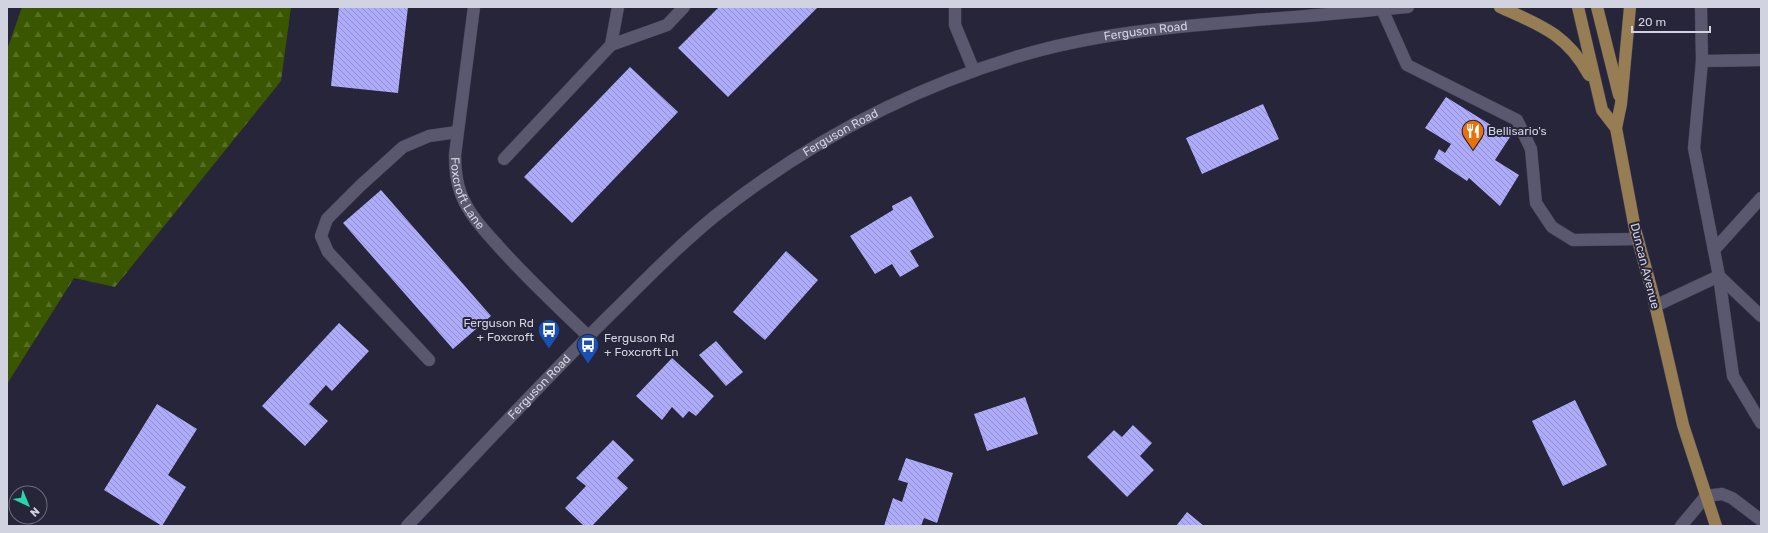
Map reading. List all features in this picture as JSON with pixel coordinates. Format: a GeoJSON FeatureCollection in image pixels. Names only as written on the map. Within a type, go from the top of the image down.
{"type":"FeatureCollection","features":[{"type":"Feature","properties":{"kind":"main road"},"geometry":{"type":"LineString","coordinates":[[1500,7],[1544,26],[1556,35],[1571,48],[1582,62],[1596,89]]}},
{"type":"Feature","properties":{"kind":"main road","name":"Duncan Avenue"},"geometry":{"type":"LineString","coordinates":[[1578,7],[1602,110],[1616,128],[1638,239],[1683,425],[1716,526]]}},
{"type":"Feature","properties":{"kind":"main road"},"geometry":{"type":"LineString","coordinates":[[1597,7],[1621,104]]}},
{"type":"Feature","properties":{"kind":"main road"},"geometry":{"type":"LineString","coordinates":[[1616,128],[1621,104],[1630,7]]}},
{"type":"Feature","properties":{"kind":"street","name":"Foxcroft Lane"},"geometry":{"type":"LineString","coordinates":[[474,7],[457,132],[455,168],[461,194],[468,209],[482,227],[516,265],[588,336]]}},
{"type":"Feature","properties":{"kind":"street"},"geometry":{"type":"LineString","coordinates":[[611,45],[616,7]]}},
{"type":"Feature","properties":{"kind":"street"},"geometry":{"type":"LineString","coordinates":[[504,159],[611,45],[667,25],[684,7]]}},
{"type":"Feature","properties":{"kind":"street"},"geometry":{"type":"LineString","coordinates":[[955,7],[955,25],[974,71]]}},
{"type":"Feature","properties":{"kind":"street","name":"Ferguson Road"},"geometry":{"type":"LineString","coordinates":[[408,526],[588,336],[668,257],[714,217],[773,173],[820,143],[869,116],[917,93],[974,71],[1018,56],[1072,43],[1139,31],[1323,11],[1408,7]]}},
{"type":"Feature","properties":{"kind":"street"},"geometry":{"type":"LineString","coordinates":[[1701,7],[1702,62],[1694,148],[1719,276],[1733,376],[1761,423]]}},
{"type":"Feature","properties":{"kind":"street"},"geometry":{"type":"LineString","coordinates":[[1382,9],[1407,64],[1517,120],[1531,149],[1536,202],[1552,227],[1573,240],[1638,239]]}},
{"type":"Feature","properties":{"kind":"street"},"geometry":{"type":"LineString","coordinates":[[1702,62],[1761,60]]}},
{"type":"Feature","properties":{"kind":"street"},"geometry":{"type":"LineString","coordinates":[[429,360],[328,252],[320,236],[327,219],[402,147],[429,136],[457,132]]}},
{"type":"Feature","properties":{"kind":"street"},"geometry":{"type":"LineString","coordinates":[[1714,250],[1761,198]]}},
{"type":"Feature","properties":{"kind":"street"},"geometry":{"type":"LineString","coordinates":[[1655,306],[1719,276]]}},
{"type":"Feature","properties":{"kind":"street"},"geometry":{"type":"LineString","coordinates":[[1719,276],[1761,316]]}},
{"type":"Feature","properties":{"kind":"street"},"geometry":{"type":"LineString","coordinates":[[1681,526],[1706,496],[1722,494],[1732,498],[1761,520]]}},
{"type":"Feature","properties":{"kind":"green space"},"geometry":{"type":"Polygon","coordinates":[[[22,7],[291,7],[281,81],[115,287],[74,278],[7,384],[7,50],[22,7]]]}},
{"type":"Feature","properties":{"kind":"building"},"geometry":{"type":"Polygon","coordinates":[[[339,7],[408,7],[398,93],[331,86],[339,7]]]}},
{"type":"Feature","properties":{"kind":"building"},"geometry":{"type":"Polygon","coordinates":[[[719,7],[818,7],[728,97],[678,48],[719,7]]]}},
{"type":"Feature","properties":{"kind":"building"},"geometry":{"type":"Polygon","coordinates":[[[630,67],[678,112],[572,223],[524,177],[630,67]]]}},
{"type":"Feature","properties":{"kind":"building","name":"Bellisario's"},"geometry":{"type":"Polygon","coordinates":[[[1446,97],[1510,137],[1495,160],[1519,175],[1500,206],[1469,178],[1467,181],[1434,159],[1439,149],[1445,153],[1451,144],[1425,128],[1446,97]]]}},
{"type":"Feature","properties":{"kind":"building"},"geometry":{"type":"Polygon","coordinates":[[[1263,104],[1279,139],[1202,174],[1186,138],[1263,104]]]}},
{"type":"Feature","properties":{"kind":"building"},"geometry":{"type":"Polygon","coordinates":[[[381,190],[491,316],[453,349],[343,223],[381,190]]]}},
{"type":"Feature","properties":{"kind":"building"},"geometry":{"type":"Polygon","coordinates":[[[911,196],[934,237],[910,251],[919,266],[900,277],[892,264],[875,274],[850,236],[893,210],[892,206],[911,196]]]}},
{"type":"Feature","properties":{"kind":"building"},"geometry":{"type":"Polygon","coordinates":[[[786,251],[818,280],[765,340],[733,312],[786,251]]]}},
{"type":"Feature","properties":{"kind":"building"},"geometry":{"type":"Polygon","coordinates":[[[339,323],[369,351],[332,391],[326,385],[309,404],[328,421],[305,446],[262,406],[339,323]]]}},
{"type":"Feature","properties":{"kind":"building"},"geometry":{"type":"Polygon","coordinates":[[[716,341],[743,372],[726,386],[699,355],[716,341]]]}},
{"type":"Feature","properties":{"kind":"building"},"geometry":{"type":"Polygon","coordinates":[[[672,358],[714,396],[696,416],[689,411],[683,418],[672,407],[662,420],[636,396],[672,358]]]}},
{"type":"Feature","properties":{"kind":"building"},"geometry":{"type":"Polygon","coordinates":[[[1025,397],[1038,434],[987,451],[974,414],[1025,397]]]}},
{"type":"Feature","properties":{"kind":"building"},"geometry":{"type":"Polygon","coordinates":[[[1575,400],[1607,465],[1563,486],[1532,421],[1575,400]]]}},
{"type":"Feature","properties":{"kind":"building"},"geometry":{"type":"Polygon","coordinates":[[[157,404],[197,429],[168,475],[186,487],[162,526],[104,490],[157,404]]]}},
{"type":"Feature","properties":{"kind":"building"},"geometry":{"type":"Polygon","coordinates":[[[1133,425],[1152,443],[1140,456],[1154,470],[1127,497],[1087,457],[1114,430],[1122,437],[1133,425]]]}},
{"type":"Feature","properties":{"kind":"building"},"geometry":{"type":"Polygon","coordinates":[[[613,440],[634,460],[617,478],[628,488],[592,526],[584,526],[565,508],[586,486],[576,478],[613,440]]]}},
{"type":"Feature","properties":{"kind":"building"},"geometry":{"type":"Polygon","coordinates":[[[906,458],[953,473],[937,523],[924,518],[921,526],[884,526],[893,498],[902,502],[908,483],[898,480],[906,458]]]}},
{"type":"Feature","properties":{"kind":"building"},"geometry":{"type":"Polygon","coordinates":[[[1187,512],[1204,526],[1176,526],[1187,512]]]}},
{"type":"Feature","properties":{"kind":"place","name":"Bellisario's"},"geometry":{"type":"Point","coordinates":[1473,150]}},
{"type":"Feature","properties":{"kind":"place","name":"Ferguson Rd + Foxcroft"},"geometry":{"type":"Point","coordinates":[549,350]}},
{"type":"Feature","properties":{"kind":"place","name":"Ferguson Rd + Foxcroft Ln"},"geometry":{"type":"Point","coordinates":[588,364]}}]}
